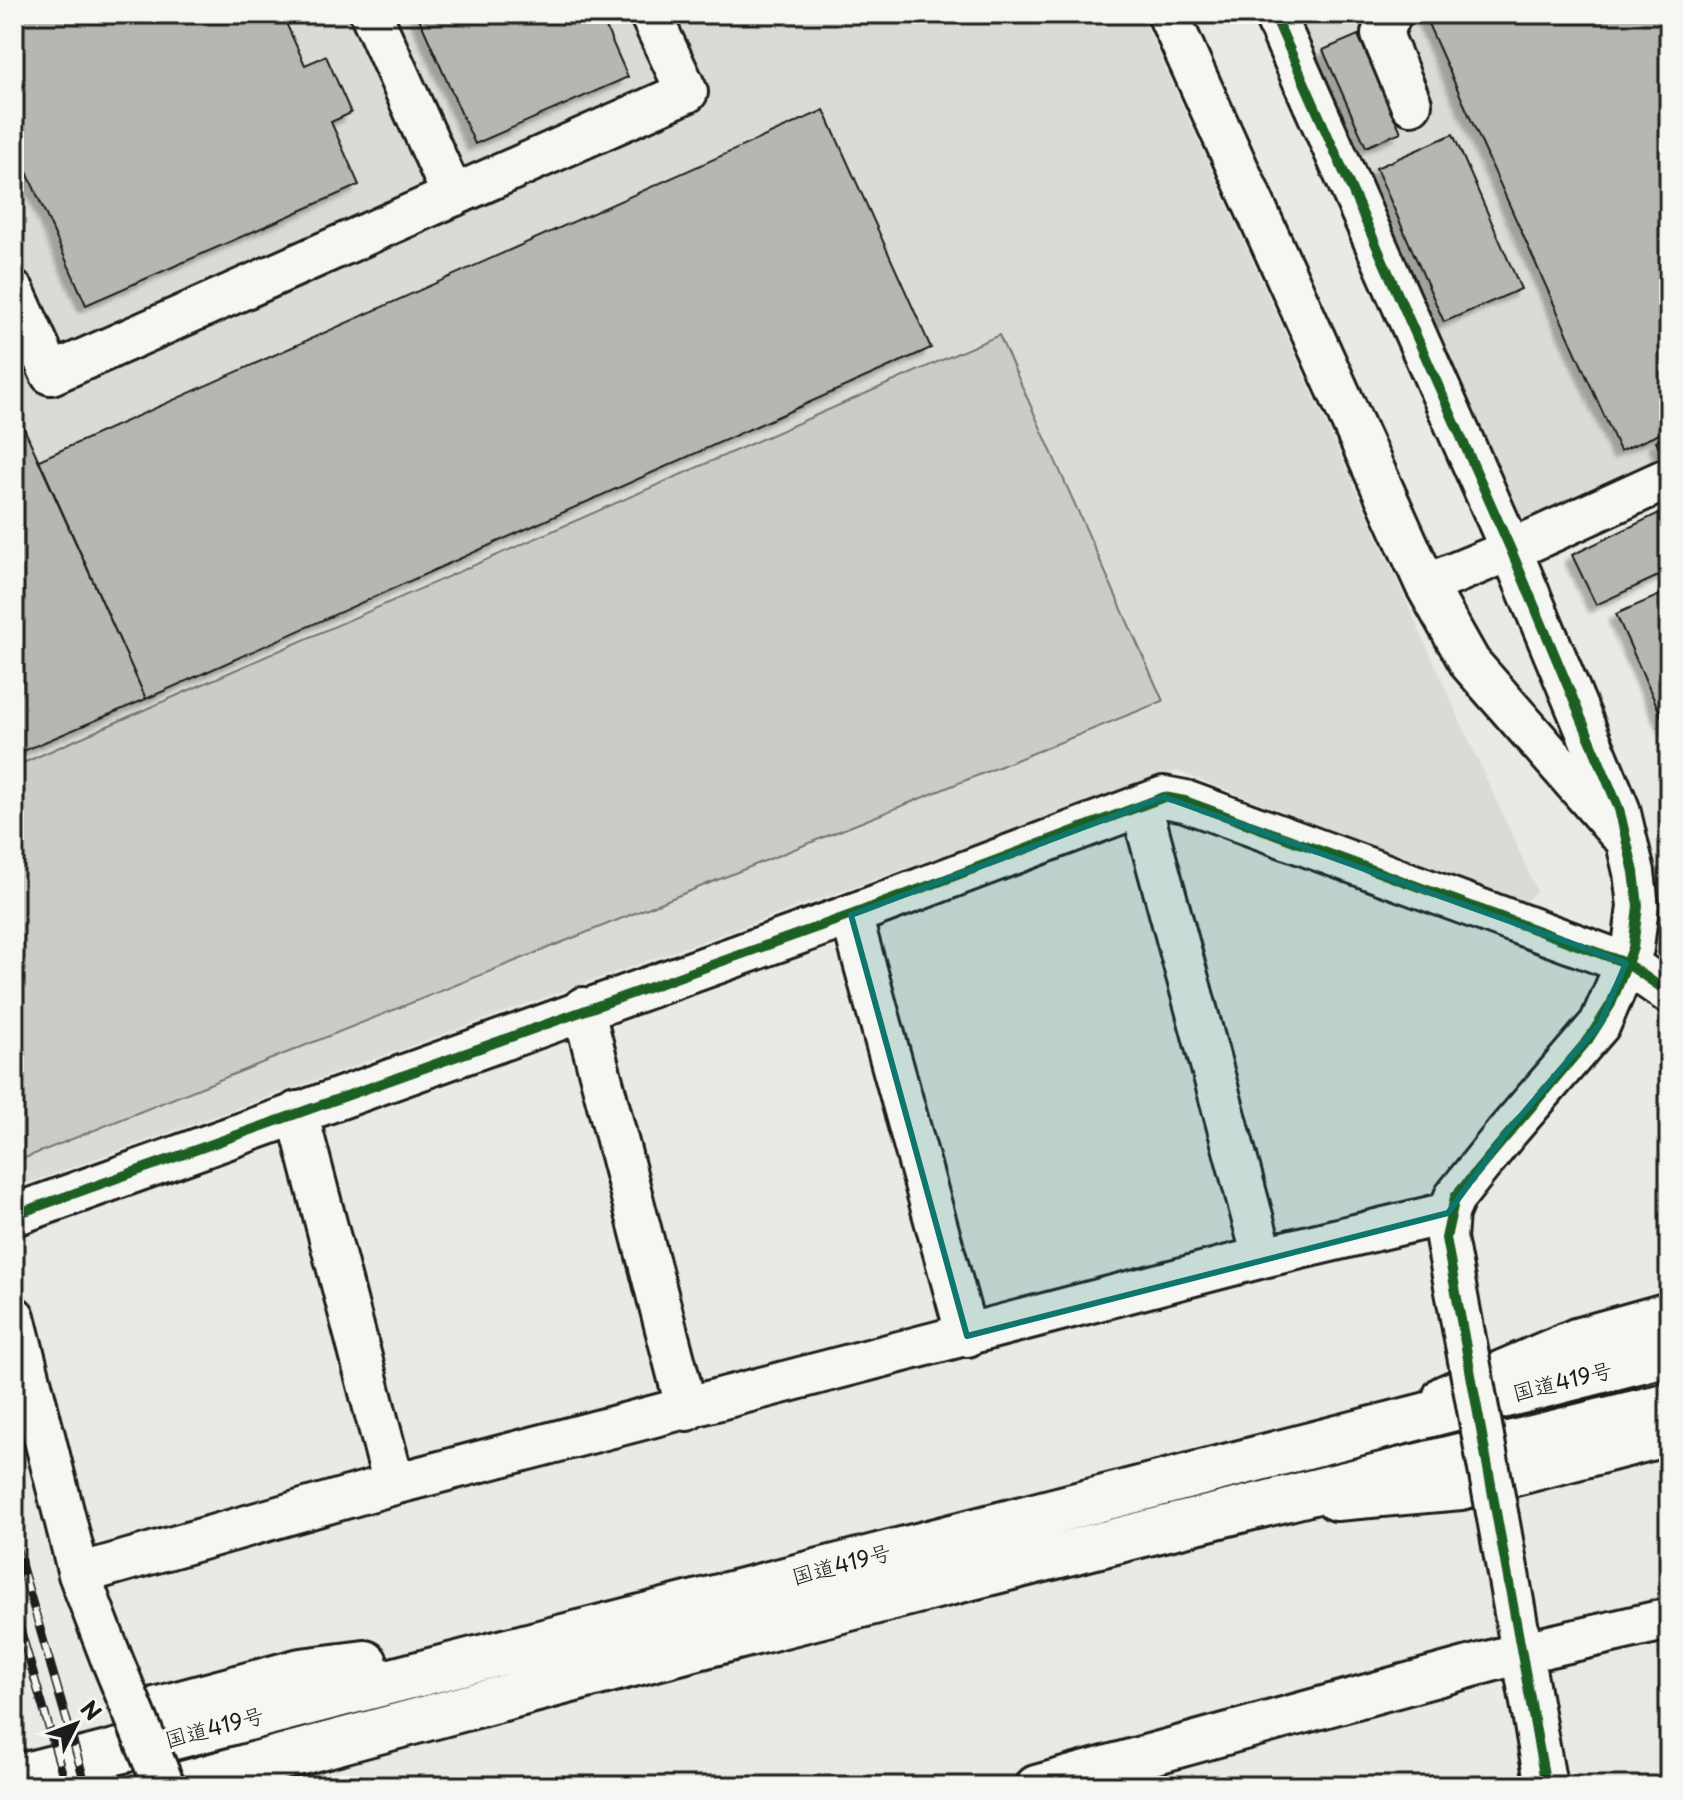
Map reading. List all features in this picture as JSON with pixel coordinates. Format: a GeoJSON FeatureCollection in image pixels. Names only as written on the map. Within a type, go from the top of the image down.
{"type":"FeatureCollection","features":[{"type":"Feature","properties":{"kind":"highway","name":"国道419号"},"geometry":{"type":"LineString","coordinates":[[14,1778],[1669,1353]]}},
{"type":"Feature","properties":{"kind":"highway","name":"国道419号"},"geometry":{"type":"LineString","coordinates":[[176,1786],[534,1688],[1669,1405]]}},
{"type":"Feature","properties":{"kind":"highway"},"geometry":{"type":"LineString","coordinates":[[14,1748],[301,1671],[524,1645]]}},
{"type":"Feature","properties":{"kind":"highway"},"geometry":{"type":"LineString","coordinates":[[284,1786],[534,1688]]}},
{"type":"Feature","properties":{"kind":"street"},"geometry":{"type":"LineString","coordinates":[[371,14],[453,196]]}},
{"type":"Feature","properties":{"kind":"street"},"geometry":{"type":"LineString","coordinates":[[14,292],[51,374],[687,92],[650,14]]}},
{"type":"Feature","properties":{"kind":"street"},"geometry":{"type":"LineString","coordinates":[[1168,14],[1426,585],[1470,663],[1626,841]]}},
{"type":"Feature","properties":{"kind":"street"},"geometry":{"type":"LineString","coordinates":[[1391,14],[1382,34],[1411,104]]}},
{"type":"Feature","properties":{"kind":"street"},"geometry":{"type":"LineString","coordinates":[[1290,24],[1619,809],[1634,872],[1638,906],[1633,948],[1600,1024],[1506,1133],[1455,1197],[1448,1213],[1446,1238],[1524,1652],[1546,1786]]}},
{"type":"Feature","properties":{"kind":"street"},"geometry":{"type":"LineString","coordinates":[[1426,585],[1669,478]]}},
{"type":"Feature","properties":{"kind":"street"},"geometry":{"type":"LineString","coordinates":[[14,1215],[583,1008],[851,915],[1164,797],[1185,801],[1626,963],[1669,993]]}},
{"type":"Feature","properties":{"kind":"street"},"geometry":{"type":"LineString","coordinates":[[1141,805],[1263,1257]]}},
{"type":"Feature","properties":{"kind":"street"},"geometry":{"type":"LineString","coordinates":[[851,915],[967,1336]]}},
{"type":"Feature","properties":{"kind":"street"},"geometry":{"type":"LineString","coordinates":[[583,1008],[687,1410]]}},
{"type":"Feature","properties":{"kind":"street"},"geometry":{"type":"LineString","coordinates":[[297,1112],[394,1484]]}},
{"type":"Feature","properties":{"kind":"street"},"geometry":{"type":"LineString","coordinates":[[79,1574],[394,1484],[687,1410],[1263,1257],[1448,1213]]}},
{"type":"Feature","properties":{"kind":"street"},"geometry":{"type":"LineString","coordinates":[[1351,1433],[1576,1339],[1669,1313]]}},
{"type":"Feature","properties":{"kind":"street"},"geometry":{"type":"LineString","coordinates":[[14,1317],[79,1574],[164,1786]]}},
{"type":"Feature","properties":{"kind":"street"},"geometry":{"type":"LineString","coordinates":[[1246,1508],[1461,1489],[1669,1435]]}},
{"type":"Feature","properties":{"kind":"street"},"geometry":{"type":"LineString","coordinates":[[1036,1786],[1118,1776],[1524,1652],[1669,1619]]}},
{"type":"Feature","properties":{"kind":"highlighted area"},"geometry":{"type":"Polygon","coordinates":[[[1164,797],[1626,963],[1600,1024],[1506,1133],[1448,1213],[967,1336],[851,915],[1164,797]]]}},
{"type":"Feature","properties":{"kind":"shaded area"},"geometry":{"type":"Polygon","coordinates":[[[14,14],[1141,14],[1537,891],[1523,903],[1177,771],[14,1188],[14,14]]]}},
{"type":"Feature","properties":{"kind":"shaded area"},"geometry":{"type":"Polygon","coordinates":[[[1295,14],[1669,14],[1669,500],[1539,557],[1295,14]]]}},
{"type":"Feature","properties":{"kind":"shaded area"},"geometry":{"type":"Polygon","coordinates":[[[999,335],[1163,701],[20,1160],[14,1140],[14,767],[999,335]]]}},
{"type":"Feature","properties":{"kind":"building"},"geometry":{"type":"Polygon","coordinates":[[[14,14],[282,14],[305,65],[326,56],[351,113],[331,122],[359,185],[86,305],[14,143],[14,14]]]}},
{"type":"Feature","properties":{"kind":"building"},"geometry":{"type":"Polygon","coordinates":[[[417,14],[600,14],[628,77],[475,144],[417,14]]]}},
{"type":"Feature","properties":{"kind":"building"},"geometry":{"type":"Polygon","coordinates":[[[1433,14],[1669,14],[1669,430],[1620,451],[1425,17],[1433,14]]]}},
{"type":"Feature","properties":{"kind":"building"},"geometry":{"type":"Polygon","coordinates":[[[1358,35],[1401,132],[1366,147],[1323,50],[1358,35]]]}},
{"type":"Feature","properties":{"kind":"building"},"geometry":{"type":"Polygon","coordinates":[[[824,110],[931,348],[146,699],[39,460],[824,110]]]}},
{"type":"Feature","properties":{"kind":"building"},"geometry":{"type":"Polygon","coordinates":[[[1453,134],[1521,289],[1444,322],[1376,168],[1453,134]]]}},
{"type":"Feature","properties":{"kind":"building"},"geometry":{"type":"Polygon","coordinates":[[[14,406],[146,699],[14,755],[14,406]]]}},
{"type":"Feature","properties":{"kind":"building"},"geometry":{"type":"Polygon","coordinates":[[[1669,435],[1669,469],[1656,441],[1669,435]]]}},
{"type":"Feature","properties":{"kind":"building"},"geometry":{"type":"Polygon","coordinates":[[[1659,513],[1669,534],[1669,571],[1596,605],[1572,555],[1659,513]]]}},
{"type":"Feature","properties":{"kind":"building"},"geometry":{"type":"Polygon","coordinates":[[[1669,591],[1669,733],[1616,614],[1669,591]]]}},
{"type":"Feature","properties":{"kind":"railway"},"geometry":{"type":"LineString","coordinates":[[14,1540],[86,1786]]}},
{"type":"Feature","properties":{"kind":"railway"},"geometry":{"type":"LineString","coordinates":[[14,1608],[66,1786]]}},
{"type":"Feature","properties":{"kind":"cycle path"},"geometry":{"type":"LineString","coordinates":[[1274,14],[1511,550],[1619,809],[1634,872],[1638,906],[1633,948],[1611,1004],[1588,1040],[1455,1197],[1446,1238],[1546,1786]]}},
{"type":"Feature","properties":{"kind":"cycle path"},"geometry":{"type":"LineString","coordinates":[[14,1215],[851,915],[1164,797],[1185,801],[1626,963],[1669,993]]}}]}
